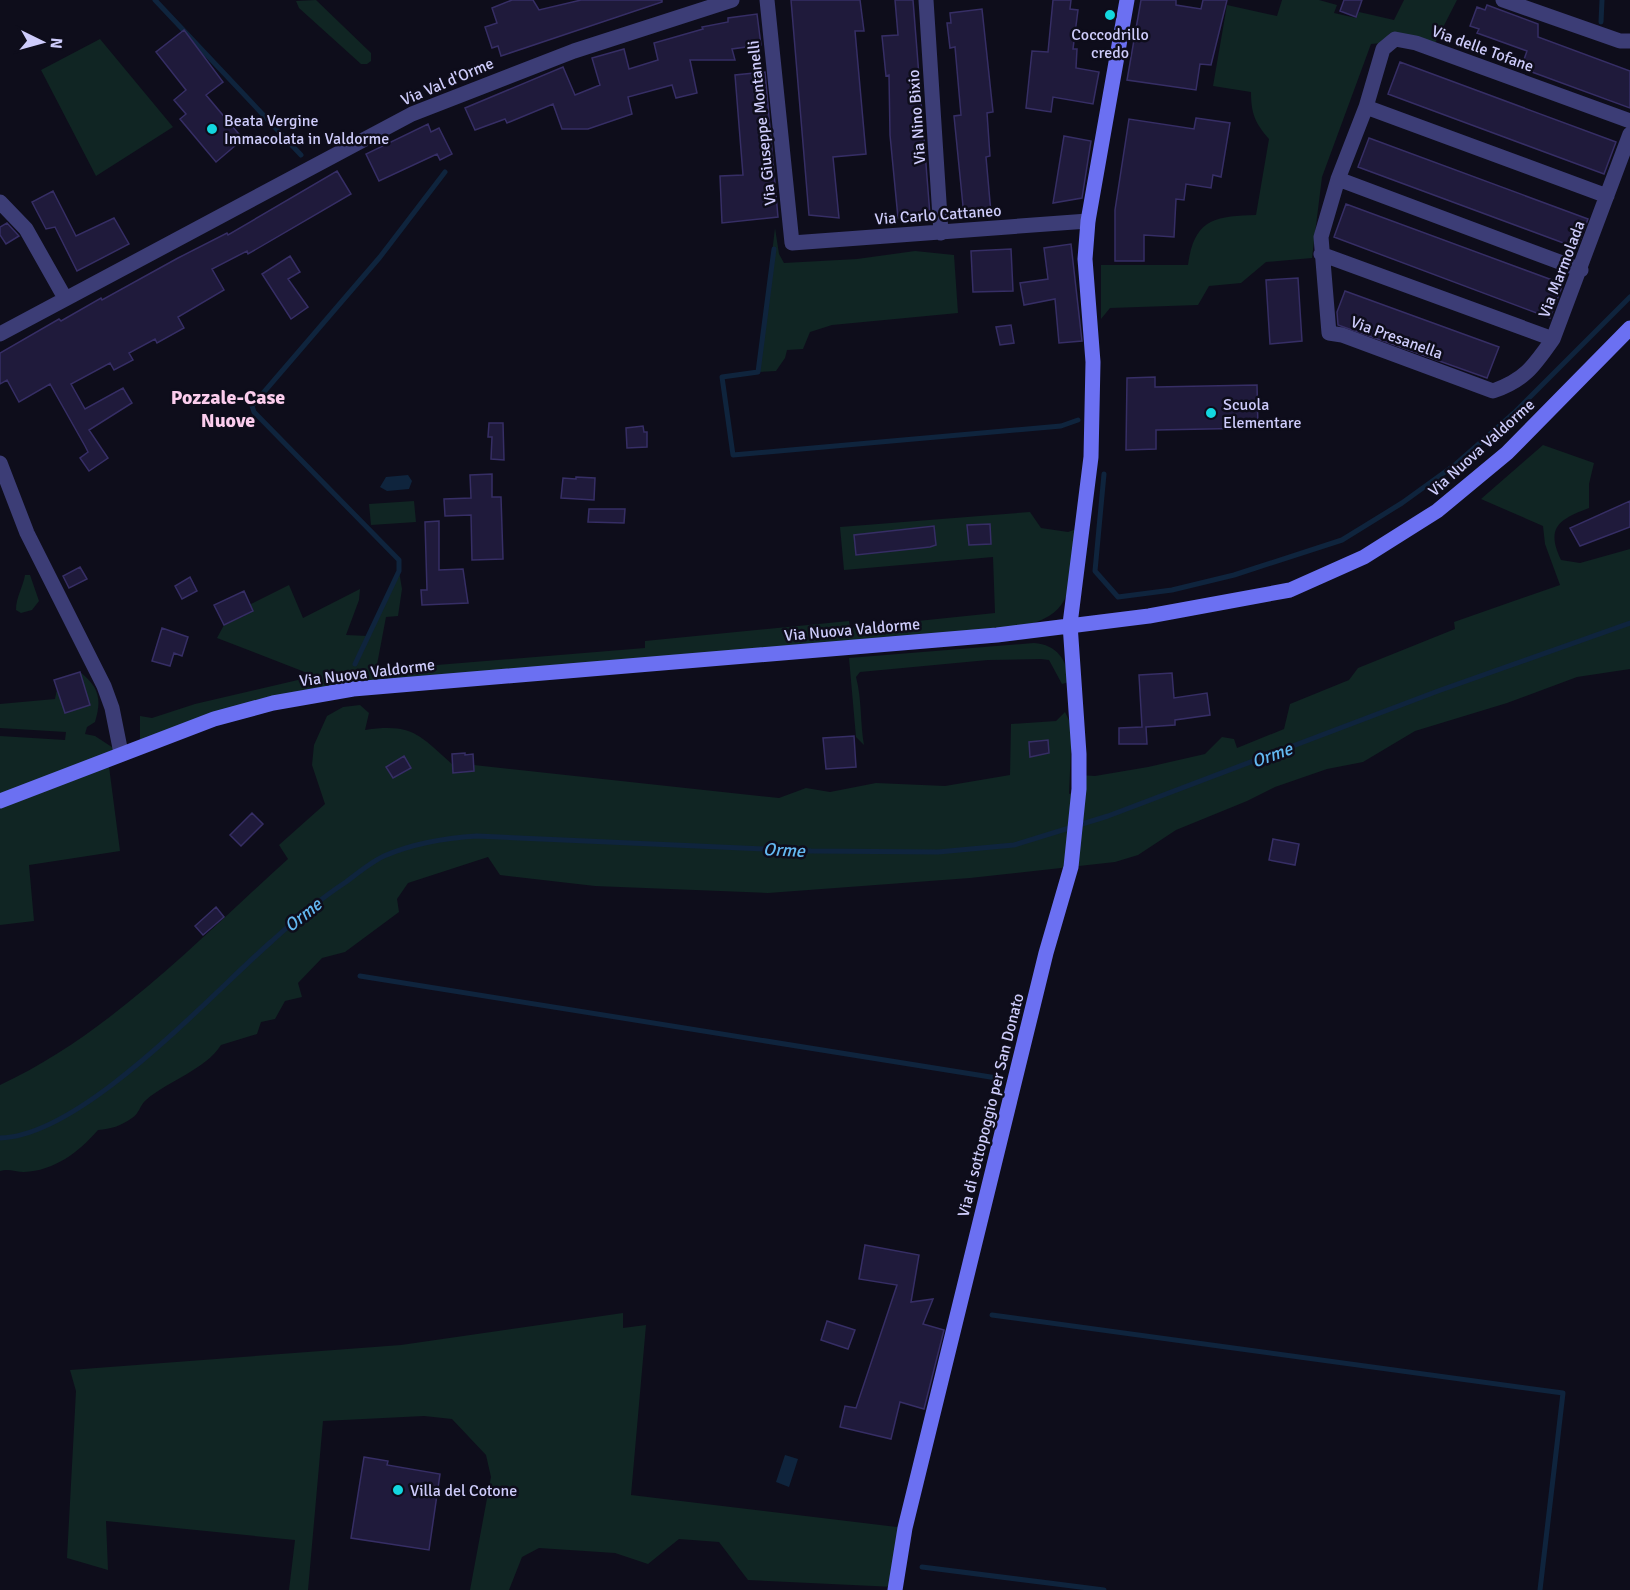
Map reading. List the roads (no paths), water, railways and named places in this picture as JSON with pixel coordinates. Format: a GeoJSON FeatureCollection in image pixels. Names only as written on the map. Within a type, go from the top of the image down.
{"type":"FeatureCollection","features":[{"type":"Feature","properties":{"kind":"main road"},"geometry":{"type":"LineString","coordinates":[[1070,624],[1091,457],[1093,362],[1085,259],[1088,221],[1127,0]]}},
{"type":"Feature","properties":{"kind":"main road","name":"Via Nuova Valdorme"},"geometry":{"type":"LineString","coordinates":[[0,801],[214,718],[273,703],[353,689],[651,662],[975,638],[1160,614],[1290,590],[1364,557],[1437,511],[1507,453],[1630,328]]}},
{"type":"Feature","properties":{"kind":"main road","name":"Via di sottopoggio per San Donato"},"geometry":{"type":"LineString","coordinates":[[895,1590],[900,1550],[935,1404],[1046,953],[1071,867],[1079,789],[1079,754],[1070,624]]}},
{"type":"Feature","properties":{"kind":"street","name":"Via Val d'Orme"},"geometry":{"type":"LineString","coordinates":[[0,334],[412,114],[574,51],[732,0]]}},
{"type":"Feature","properties":{"kind":"street","name":"Via Giuseppe Montanelli"},"geometry":{"type":"LineString","coordinates":[[767,0],[792,243]]}},
{"type":"Feature","properties":{"kind":"street","name":"Via Nino Bixio"},"geometry":{"type":"LineString","coordinates":[[926,0],[941,232]]}},
{"type":"Feature","properties":{"kind":"street"},"geometry":{"type":"LineString","coordinates":[[1503,0],[1620,41],[1630,41]]}},
{"type":"Feature","properties":{"kind":"street","name":"Via delle Tofane"},"geometry":{"type":"LineString","coordinates":[[1338,179],[1366,107],[1383,49],[1395,39],[1416,43],[1630,121]]}},
{"type":"Feature","properties":{"kind":"street"},"geometry":{"type":"LineString","coordinates":[[1366,107],[1607,196]]}},
{"type":"Feature","properties":{"kind":"street","name":"Via Marmolada"},"geometry":{"type":"LineString","coordinates":[[1493,391],[1514,384],[1533,368],[1553,339],[1581,270],[1630,134]]}},
{"type":"Feature","properties":{"kind":"street"},"geometry":{"type":"LineString","coordinates":[[1338,179],[1581,270]]}},
{"type":"Feature","properties":{"kind":"street","name":"Via Presanella"},"geometry":{"type":"LineString","coordinates":[[1338,179],[1321,237],[1329,333],[1493,391]]}},
{"type":"Feature","properties":{"kind":"street"},"geometry":{"type":"LineString","coordinates":[[0,202],[26,229],[65,298]]}},
{"type":"Feature","properties":{"kind":"street","name":"Via Carlo Cattaneo"},"geometry":{"type":"LineString","coordinates":[[792,243],[1088,221]]}},
{"type":"Feature","properties":{"kind":"street"},"geometry":{"type":"LineString","coordinates":[[1321,254],[1553,339]]}},
{"type":"Feature","properties":{"kind":"street"},"geometry":{"type":"LineString","coordinates":[[0,463],[27,533],[104,687],[112,708],[121,753]]}},
{"type":"Feature","properties":{"kind":"water"},"geometry":{"type":"Polygon","coordinates":[[[408,475],[412,481],[409,489],[387,491],[380,487],[386,477],[408,475]]]}},
{"type":"Feature","properties":{"kind":"water"},"geometry":{"type":"Polygon","coordinates":[[[785,1455],[798,1459],[789,1487],[776,1482],[785,1455]]]}},
{"type":"Feature","properties":{"kind":"waterway"},"geometry":{"type":"LineString","coordinates":[[155,0],[301,155]]}},
{"type":"Feature","properties":{"kind":"waterway"},"geometry":{"type":"LineString","coordinates":[[1601,22],[1602,0]]}},
{"type":"Feature","properties":{"kind":"waterway"},"geometry":{"type":"LineString","coordinates":[[355,664],[399,571],[399,560],[254,412],[252,406],[380,257],[445,172]]}},
{"type":"Feature","properties":{"kind":"waterway"},"geometry":{"type":"LineString","coordinates":[[774,249],[758,372],[722,377],[733,455],[1061,426],[1078,420]]}},
{"type":"Feature","properties":{"kind":"waterway"},"geometry":{"type":"LineString","coordinates":[[1104,474],[1095,571],[1118,597],[1172,590],[1234,575],[1342,540],[1402,503],[1456,464],[1514,413],[1630,297]]}},
{"type":"Feature","properties":{"kind":"waterway","name":"Orme"},"geometry":{"type":"LineString","coordinates":[[0,1138],[33,1131],[69,1114],[106,1089],[144,1059],[272,941],[327,895],[374,861],[418,844],[477,836],[811,851],[938,852],[1014,845],[1108,816],[1438,691],[1630,623]]}},
{"type":"Feature","properties":{"kind":"waterway"},"geometry":{"type":"LineString","coordinates":[[360,976],[1003,1079]]}},
{"type":"Feature","properties":{"kind":"waterway"},"geometry":{"type":"LineString","coordinates":[[992,1315],[1563,1393],[1540,1590]]}},
{"type":"Feature","properties":{"kind":"waterway"},"geometry":{"type":"LineString","coordinates":[[922,1567],[1104,1590]]}},
{"type":"Feature","properties":{"kind":"place","name":"Coccodrillo credo"},"geometry":{"type":"Point","coordinates":[1110,15]}},
{"type":"Feature","properties":{"kind":"place","name":"Beata Vergine Immacolata in Valdorme"},"geometry":{"type":"Point","coordinates":[212,129]}},
{"type":"Feature","properties":{"kind":"place","name":"Scuola Elementare"},"geometry":{"type":"Point","coordinates":[1211,413]}},
{"type":"Feature","properties":{"kind":"place","name":"Villa del Cotone"},"geometry":{"type":"Point","coordinates":[398,1490]}},
{"type":"Feature","properties":{"kind":"district","name":"Pozzale-Case Nuove"},"geometry":{"type":"Point","coordinates":[228,408]}}]}
